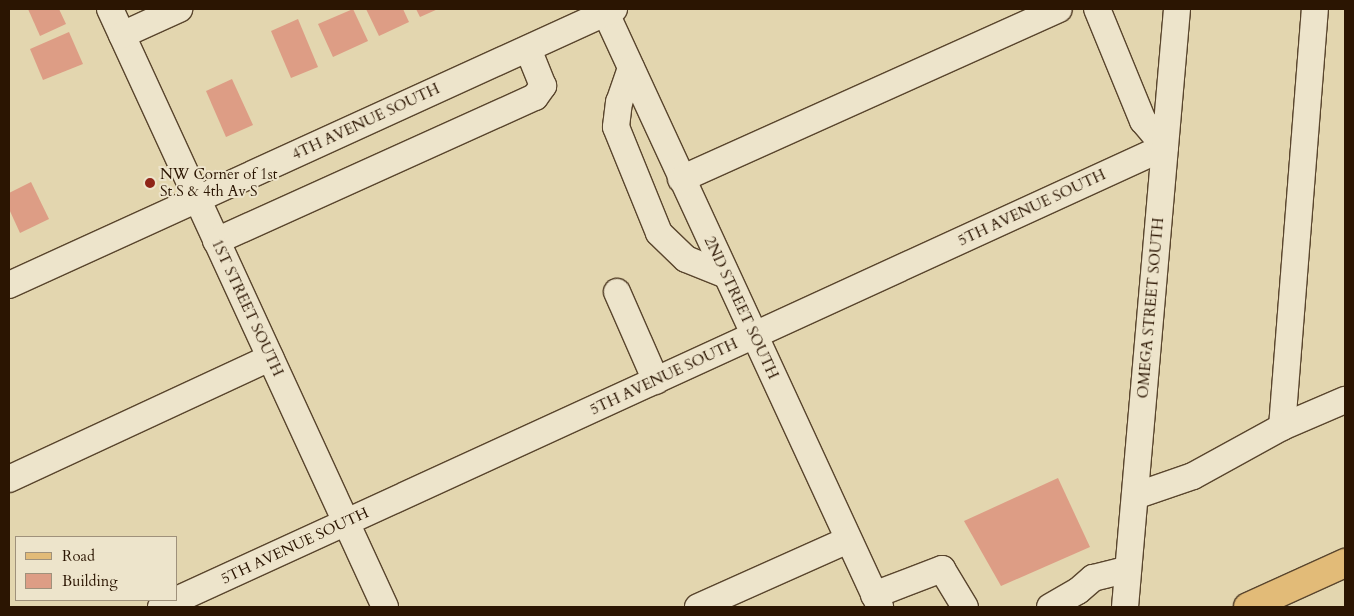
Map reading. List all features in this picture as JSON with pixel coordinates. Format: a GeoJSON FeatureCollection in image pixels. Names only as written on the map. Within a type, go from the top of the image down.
{"type":"FeatureCollection","features":[{"type":"Feature","properties":{"kind":"main road"},"geometry":{"type":"LineString","coordinates":[[1260,605],[1345,563]]}},
{"type":"Feature","properties":{"kind":"street","name":"1ST STREET SOUTH"},"geometry":{"type":"LineString","coordinates":[[110,9],[385,607]]}},
{"type":"Feature","properties":{"kind":"street"},"geometry":{"type":"LineString","coordinates":[[122,35],[179,9]]}},
{"type":"Feature","properties":{"kind":"street"},"geometry":{"type":"LineString","coordinates":[[681,179],[1059,9]]}},
{"type":"Feature","properties":{"kind":"street"},"geometry":{"type":"LineString","coordinates":[[1097,9],[1143,121],[1166,146]]}},
{"type":"Feature","properties":{"kind":"street","name":"OMEGA STREET SOUTH"},"geometry":{"type":"LineString","coordinates":[[1125,607],[1177,9]]}},
{"type":"Feature","properties":{"kind":"street"},"geometry":{"type":"LineString","coordinates":[[1282,427],[1315,9]]}},
{"type":"Feature","properties":{"kind":"street","name":"2ND STREET SOUTH"},"geometry":{"type":"LineString","coordinates":[[608,10],[631,68],[681,179],[877,601]]}},
{"type":"Feature","properties":{"kind":"street","name":"4TH AVENUE SOUTH"},"geometry":{"type":"LineString","coordinates":[[9,286],[608,10]]}},
{"type":"Feature","properties":{"kind":"street"},"geometry":{"type":"LineString","coordinates":[[216,241],[535,96],[543,86],[528,48]]}},
{"type":"Feature","properties":{"kind":"street"},"geometry":{"type":"LineString","coordinates":[[631,68],[619,102],[616,127],[659,232],[686,258],[726,275]]}},
{"type":"Feature","properties":{"kind":"street","name":"5TH AVENUE SOUTH"},"geometry":{"type":"LineString","coordinates":[[161,607],[208,598],[347,522],[1166,146]]}},
{"type":"Feature","properties":{"kind":"street"},"geometry":{"type":"LineString","coordinates":[[617,292],[656,381]]}},
{"type":"Feature","properties":{"kind":"street"},"geometry":{"type":"LineString","coordinates":[[9,479],[270,358]]}},
{"type":"Feature","properties":{"kind":"street"},"geometry":{"type":"LineString","coordinates":[[1135,496],[1193,476],[1282,427],[1345,400]]}},
{"type":"Feature","properties":{"kind":"street"},"geometry":{"type":"LineString","coordinates":[[698,607],[848,540]]}},
{"type":"Feature","properties":{"kind":"street"},"geometry":{"type":"LineString","coordinates":[[877,601],[942,569],[965,607]]}},
{"type":"Feature","properties":{"kind":"street"},"geometry":{"type":"LineString","coordinates":[[1050,607],[1093,578],[1128,569]]}},
{"type":"Feature","properties":{"kind":"building"},"geometry":{"type":"Polygon","coordinates":[[[28,9],[59,9],[66,24],[40,36],[28,9]]]}},
{"type":"Feature","properties":{"kind":"building"},"geometry":{"type":"Polygon","coordinates":[[[353,9],[368,41],[333,57],[318,24],[353,9]]]}},
{"type":"Feature","properties":{"kind":"building"},"geometry":{"type":"Polygon","coordinates":[[[366,9],[403,9],[409,22],[379,36],[366,9]]]}},
{"type":"Feature","properties":{"kind":"building"},"geometry":{"type":"Polygon","coordinates":[[[416,9],[438,9],[420,17],[416,9]]]}},
{"type":"Feature","properties":{"kind":"building"},"geometry":{"type":"Polygon","coordinates":[[[298,19],[318,67],[291,78],[271,31],[298,19]]]}},
{"type":"Feature","properties":{"kind":"building"},"geometry":{"type":"Polygon","coordinates":[[[69,32],[83,64],[43,80],[30,49],[69,32]]]}},
{"type":"Feature","properties":{"kind":"building"},"geometry":{"type":"Polygon","coordinates":[[[232,79],[253,125],[226,137],[206,91],[232,79]]]}},
{"type":"Feature","properties":{"kind":"building"},"geometry":{"type":"Polygon","coordinates":[[[31,182],[49,219],[20,233],[9,209],[9,193],[31,182]]]}},
{"type":"Feature","properties":{"kind":"building"},"geometry":{"type":"Polygon","coordinates":[[[1058,478],[1090,547],[1001,586],[964,521],[1058,478]]]}},
{"type":"Feature","properties":{"kind":"place","name":"NW Corner of 1st St S & 4th Av S"},"geometry":{"type":"Point","coordinates":[150,183]}}]}
